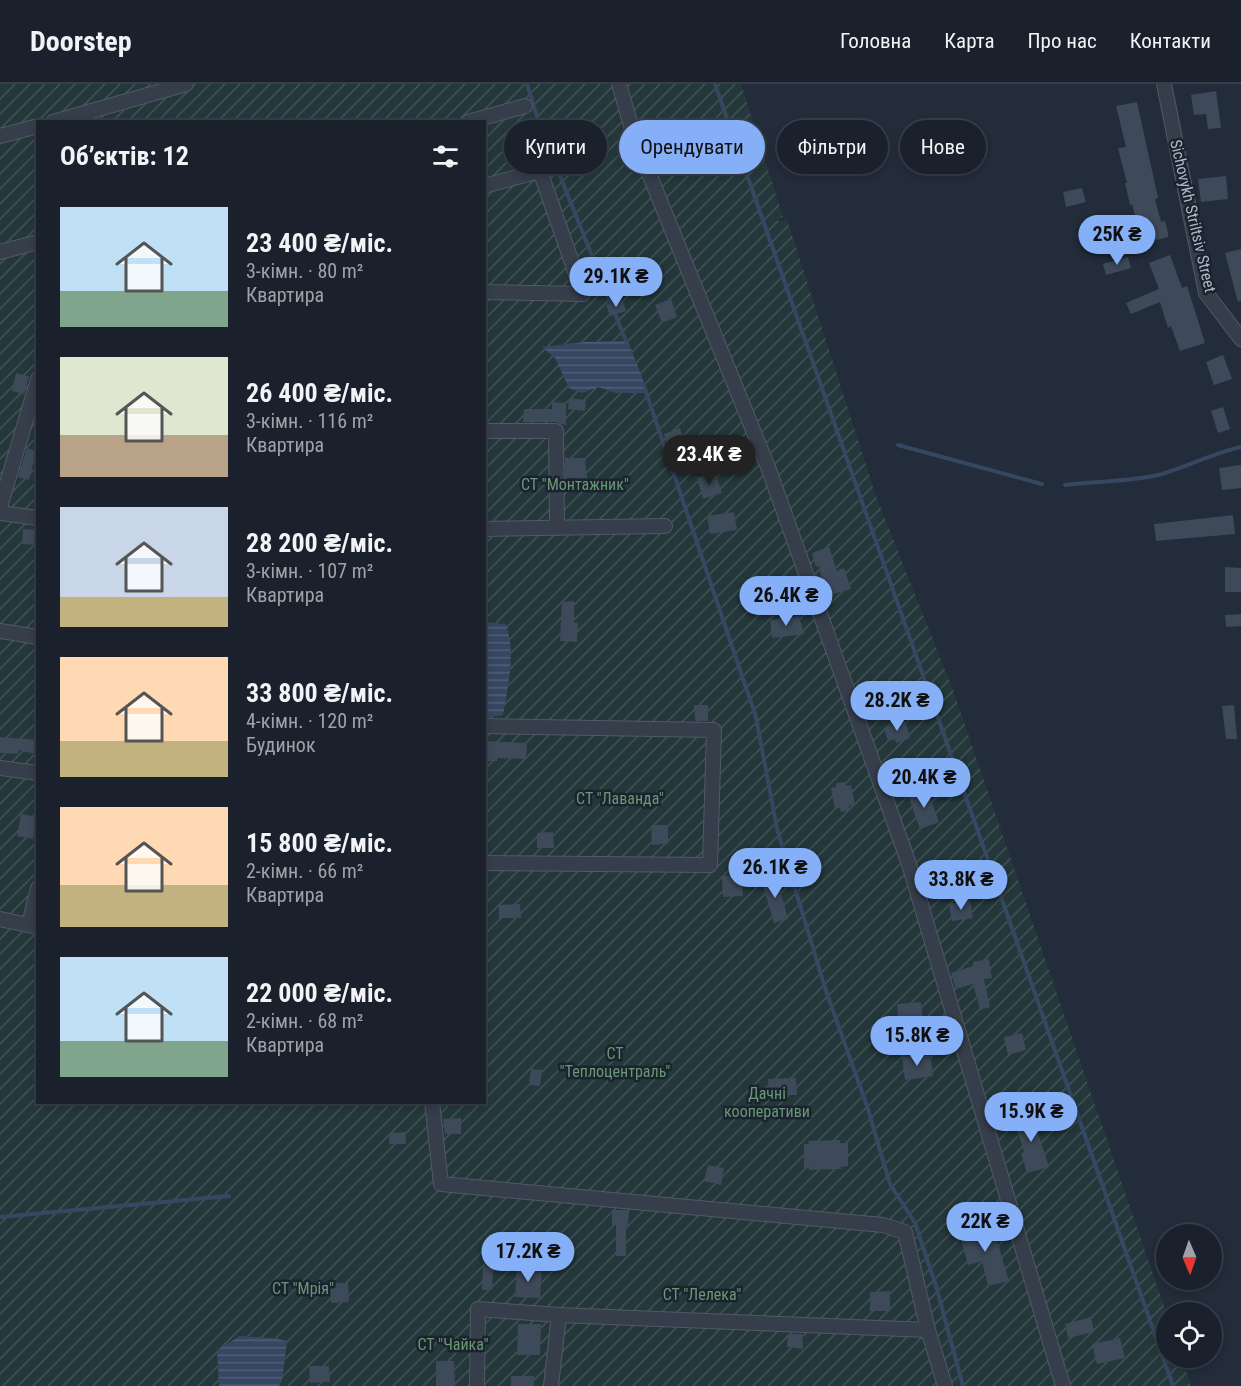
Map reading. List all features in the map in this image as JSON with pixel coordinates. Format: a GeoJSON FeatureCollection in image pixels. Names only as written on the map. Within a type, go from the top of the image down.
{"type":"FeatureCollection","features":[{"type":"Feature","properties":{"kind":"street"},"geometry":{"type":"LineString","coordinates":[[60,120],[186,84]]}},
{"type":"Feature","properties":{"kind":"street"},"geometry":{"type":"LineString","coordinates":[[620,84],[635,139],[768,467],[909,864],[1063,1386]]}},
{"type":"Feature","properties":{"kind":"street","name":"Sichovykh Striltsiv Street"},"geometry":{"type":"LineString","coordinates":[[1164,84],[1206,293],[1241,339]]}},
{"type":"Feature","properties":{"kind":"street"},"geometry":{"type":"LineString","coordinates":[[475,120],[525,106]]}},
{"type":"Feature","properties":{"kind":"street"},"geometry":{"type":"LineString","coordinates":[[0,136],[36,127]]}},
{"type":"Feature","properties":{"kind":"street"},"geometry":{"type":"LineString","coordinates":[[486,185],[540,171],[583,294],[486,292]]}},
{"type":"Feature","properties":{"kind":"street"},"geometry":{"type":"LineString","coordinates":[[0,252],[36,243]]}},
{"type":"Feature","properties":{"kind":"street"},"geometry":{"type":"LineString","coordinates":[[0,507],[36,386]]}},
{"type":"Feature","properties":{"kind":"street"},"geometry":{"type":"LineString","coordinates":[[486,431],[556,431],[556,528]]}},
{"type":"Feature","properties":{"kind":"street"},"geometry":{"type":"LineString","coordinates":[[0,513],[36,518]]}},
{"type":"Feature","properties":{"kind":"street"},"geometry":{"type":"LineString","coordinates":[[486,529],[665,526]]}},
{"type":"Feature","properties":{"kind":"street"},"geometry":{"type":"LineString","coordinates":[[0,631],[36,637]]}},
{"type":"Feature","properties":{"kind":"street"},"geometry":{"type":"LineString","coordinates":[[486,726],[714,730],[710,865],[486,863]]}},
{"type":"Feature","properties":{"kind":"street"},"geometry":{"type":"LineString","coordinates":[[0,768],[36,773]]}},
{"type":"Feature","properties":{"kind":"street"},"geometry":{"type":"LineString","coordinates":[[0,919],[33,926],[36,903]]}},
{"type":"Feature","properties":{"kind":"street"},"geometry":{"type":"LineString","coordinates":[[432,1104],[441,1184],[883,1225],[904,1232],[928,1330],[945,1386]]}},
{"type":"Feature","properties":{"kind":"street"},"geometry":{"type":"LineString","coordinates":[[477,1386],[478,1309],[559,1315],[928,1330]]}},
{"type":"Feature","properties":{"kind":"street"},"geometry":{"type":"LineString","coordinates":[[551,1386],[559,1315]]}},
{"type":"Feature","properties":{"kind":"green space","name":"Дачні кооперативи"},"geometry":{"type":"Polygon","coordinates":[[[0,84],[741,84],[752,120],[619,120],[619,174],[765,174],[765,160],[783,217],[778,219],[779,222],[787,219],[876,496],[953,690],[1156,1283],[1156,1290],[1158,1290],[1163,1302],[1156,1302],[1156,1368],[1185,1368],[1191,1386],[0,1386],[0,84]]]}},
{"type":"Feature","properties":{"kind":"water"},"geometry":{"type":"Polygon","coordinates":[[[628,341],[648,393],[616,393],[598,387],[582,393],[569,388],[555,358],[542,347],[585,342],[628,341]]]}},
{"type":"Feature","properties":{"kind":"water"},"geometry":{"type":"Polygon","coordinates":[[[486,622],[506,624],[509,635],[511,658],[503,715],[486,718],[486,622]]]}},
{"type":"Feature","properties":{"kind":"water"},"geometry":{"type":"Polygon","coordinates":[[[240,1336],[287,1341],[282,1380],[279,1386],[219,1386],[217,1350],[240,1336]]]}},
{"type":"Feature","properties":{"kind":"building"},"geometry":{"type":"Polygon","coordinates":[[[1216,91],[1221,128],[1208,129],[1206,114],[1194,115],[1191,95],[1216,91]]]}},
{"type":"Feature","properties":{"kind":"building"},"geometry":{"type":"Polygon","coordinates":[[[1137,102],[1158,198],[1155,199],[1161,222],[1165,221],[1168,233],[1168,237],[1142,244],[1132,204],[1130,205],[1118,148],[1126,147],[1116,106],[1137,102]]]}},
{"type":"Feature","properties":{"kind":"building"},"geometry":{"type":"Polygon","coordinates":[[[1226,176],[1228,199],[1201,202],[1198,179],[1226,176]]]}},
{"type":"Feature","properties":{"kind":"building"},"geometry":{"type":"Polygon","coordinates":[[[1082,188],[1086,202],[1066,207],[1063,192],[1082,188]]]}},
{"type":"Feature","properties":{"kind":"building"},"geometry":{"type":"Polygon","coordinates":[[[1241,249],[1241,301],[1238,302],[1225,253],[1241,249]]]}},
{"type":"Feature","properties":{"kind":"building"},"geometry":{"type":"Polygon","coordinates":[[[1170,255],[1182,288],[1187,286],[1205,343],[1180,351],[1171,326],[1168,328],[1160,302],[1131,314],[1126,303],[1159,289],[1149,263],[1170,255]]]}},
{"type":"Feature","properties":{"kind":"building"},"geometry":{"type":"Polygon","coordinates":[[[1128,257],[1131,268],[1106,275],[1103,264],[1128,257]]]}},
{"type":"Feature","properties":{"kind":"building"},"geometry":{"type":"Polygon","coordinates":[[[671,299],[677,317],[662,323],[655,305],[671,299]]]}},
{"type":"Feature","properties":{"kind":"building"},"geometry":{"type":"Polygon","coordinates":[[[623,300],[626,311],[610,316],[606,305],[623,300]]]}},
{"type":"Feature","properties":{"kind":"building"},"geometry":{"type":"Polygon","coordinates":[[[1223,355],[1232,379],[1214,385],[1206,362],[1223,355]]]}},
{"type":"Feature","properties":{"kind":"building"},"geometry":{"type":"Polygon","coordinates":[[[16,373],[29,376],[24,394],[12,391],[16,373]]]}},
{"type":"Feature","properties":{"kind":"building"},"geometry":{"type":"Polygon","coordinates":[[[569,398],[586,400],[585,411],[568,409],[569,398]]]}},
{"type":"Feature","properties":{"kind":"building"},"geometry":{"type":"Polygon","coordinates":[[[552,402],[566,403],[566,425],[556,422],[523,422],[524,409],[552,409],[552,402]]]}},
{"type":"Feature","properties":{"kind":"building"},"geometry":{"type":"Polygon","coordinates":[[[1223,407],[1230,429],[1218,433],[1211,411],[1223,407]]]}},
{"type":"Feature","properties":{"kind":"building"},"geometry":{"type":"Polygon","coordinates":[[[680,428],[686,445],[669,452],[664,434],[680,428]]]}},
{"type":"Feature","properties":{"kind":"building"},"geometry":{"type":"Polygon","coordinates":[[[27,448],[36,451],[29,480],[18,477],[27,448]]]}},
{"type":"Feature","properties":{"kind":"building"},"geometry":{"type":"Polygon","coordinates":[[[565,458],[585,458],[587,478],[565,478],[565,458]]]}},
{"type":"Feature","properties":{"kind":"building"},"geometry":{"type":"Polygon","coordinates":[[[1241,465],[1241,488],[1222,490],[1219,468],[1241,465]]]}},
{"type":"Feature","properties":{"kind":"building"},"geometry":{"type":"Polygon","coordinates":[[[715,472],[722,493],[703,499],[697,478],[715,472]]]}},
{"type":"Feature","properties":{"kind":"building"},"geometry":{"type":"Polygon","coordinates":[[[734,512],[737,530],[710,534],[707,516],[734,512]]]}},
{"type":"Feature","properties":{"kind":"building"},"geometry":{"type":"Polygon","coordinates":[[[1233,515],[1235,534],[1156,541],[1154,524],[1233,515]]]}},
{"type":"Feature","properties":{"kind":"building"},"geometry":{"type":"Polygon","coordinates":[[[23,529],[36,530],[36,545],[22,544],[23,529]]]}},
{"type":"Feature","properties":{"kind":"building"},"geometry":{"type":"Polygon","coordinates":[[[829,547],[837,571],[844,568],[851,589],[826,596],[819,566],[816,567],[812,553],[829,547]]]}},
{"type":"Feature","properties":{"kind":"building"},"geometry":{"type":"Polygon","coordinates":[[[1225,567],[1241,568],[1241,592],[1225,592],[1225,567]]]}},
{"type":"Feature","properties":{"kind":"building"},"geometry":{"type":"Polygon","coordinates":[[[574,601],[574,623],[578,623],[577,642],[560,641],[562,602],[574,601]]]}},
{"type":"Feature","properties":{"kind":"building"},"geometry":{"type":"Polygon","coordinates":[[[1241,614],[1241,626],[1226,627],[1225,615],[1241,614]]]}},
{"type":"Feature","properties":{"kind":"building"},"geometry":{"type":"Polygon","coordinates":[[[799,616],[804,634],[772,638],[770,620],[799,616]]]}},
{"type":"Feature","properties":{"kind":"building"},"geometry":{"type":"Polygon","coordinates":[[[694,705],[708,705],[708,721],[695,721],[694,705]]]}},
{"type":"Feature","properties":{"kind":"building"},"geometry":{"type":"Polygon","coordinates":[[[1234,705],[1237,739],[1226,739],[1222,706],[1234,705]]]}},
{"type":"Feature","properties":{"kind":"building"},"geometry":{"type":"Polygon","coordinates":[[[905,721],[910,738],[896,743],[895,739],[888,741],[884,728],[905,721]]]}},
{"type":"Feature","properties":{"kind":"building"},"geometry":{"type":"Polygon","coordinates":[[[0,737],[36,740],[36,754],[19,750],[18,754],[0,753],[0,737]]]}},
{"type":"Feature","properties":{"kind":"building"},"geometry":{"type":"Polygon","coordinates":[[[486,741],[527,743],[526,759],[497,758],[497,761],[486,761],[486,741]]]}},
{"type":"Feature","properties":{"kind":"building"},"geometry":{"type":"Polygon","coordinates":[[[845,782],[846,786],[851,785],[855,805],[849,806],[849,811],[841,812],[840,808],[835,809],[831,788],[836,787],[836,783],[845,782]]]}},
{"type":"Feature","properties":{"kind":"building"},"geometry":{"type":"Polygon","coordinates":[[[927,789],[939,822],[920,829],[908,796],[927,789]]]}},
{"type":"Feature","properties":{"kind":"building"},"geometry":{"type":"Polygon","coordinates":[[[21,814],[36,817],[33,839],[17,836],[21,814]]]}},
{"type":"Feature","properties":{"kind":"building"},"geometry":{"type":"Polygon","coordinates":[[[651,825],[668,825],[668,844],[652,845],[651,825]]]}},
{"type":"Feature","properties":{"kind":"building"},"geometry":{"type":"Polygon","coordinates":[[[553,832],[554,848],[537,848],[537,833],[553,832]]]}},
{"type":"Feature","properties":{"kind":"building"},"geometry":{"type":"Polygon","coordinates":[[[742,875],[743,896],[723,897],[722,876],[742,875]]]}},
{"type":"Feature","properties":{"kind":"building"},"geometry":{"type":"Polygon","coordinates":[[[776,875],[788,919],[774,923],[761,879],[776,875]]]}},
{"type":"Feature","properties":{"kind":"building"},"geometry":{"type":"Polygon","coordinates":[[[970,901],[973,918],[952,921],[949,904],[970,901]]]}},
{"type":"Feature","properties":{"kind":"building"},"geometry":{"type":"Polygon","coordinates":[[[520,904],[521,918],[499,918],[499,905],[520,904]]]}},
{"type":"Feature","properties":{"kind":"building"},"geometry":{"type":"Polygon","coordinates":[[[989,959],[992,978],[984,979],[990,1007],[980,1010],[973,984],[956,989],[951,973],[973,966],[973,962],[989,959]]]}},
{"type":"Feature","properties":{"kind":"building"},"geometry":{"type":"Polygon","coordinates":[[[921,1002],[923,1022],[899,1024],[897,1004],[921,1002]]]}},
{"type":"Feature","properties":{"kind":"building"},"geometry":{"type":"Polygon","coordinates":[[[1022,1033],[1026,1050],[1008,1055],[1004,1037],[1022,1033]]]}},
{"type":"Feature","properties":{"kind":"building"},"geometry":{"type":"Polygon","coordinates":[[[930,1054],[933,1076],[905,1080],[902,1057],[930,1054]]]}},
{"type":"Feature","properties":{"kind":"building"},"geometry":{"type":"Polygon","coordinates":[[[531,1069],[542,1070],[540,1086],[529,1085],[531,1069]]]}},
{"type":"Feature","properties":{"kind":"building"},"geometry":{"type":"Polygon","coordinates":[[[796,1078],[797,1095],[769,1095],[768,1079],[796,1078]]]}},
{"type":"Feature","properties":{"kind":"building"},"geometry":{"type":"Polygon","coordinates":[[[1031,1111],[1049,1167],[1027,1173],[1021,1153],[1024,1152],[1013,1117],[1031,1111]]]}},
{"type":"Feature","properties":{"kind":"building"},"geometry":{"type":"Polygon","coordinates":[[[461,1118],[461,1134],[445,1134],[443,1119],[461,1118]]]}},
{"type":"Feature","properties":{"kind":"building"},"geometry":{"type":"Polygon","coordinates":[[[405,1132],[406,1144],[389,1144],[389,1133],[405,1132]]]}},
{"type":"Feature","properties":{"kind":"building"},"geometry":{"type":"Polygon","coordinates":[[[840,1140],[840,1143],[848,1143],[848,1166],[841,1167],[841,1169],[809,1170],[809,1167],[804,1168],[804,1144],[809,1144],[808,1141],[840,1140]]]}},
{"type":"Feature","properties":{"kind":"building"},"geometry":{"type":"Polygon","coordinates":[[[708,1165],[724,1168],[721,1185],[704,1181],[708,1165]]]}},
{"type":"Feature","properties":{"kind":"building"},"geometry":{"type":"Polygon","coordinates":[[[612,1210],[629,1210],[628,1225],[626,1225],[626,1256],[616,1256],[616,1225],[612,1225],[612,1210]]]}},
{"type":"Feature","properties":{"kind":"building"},"geometry":{"type":"Polygon","coordinates":[[[992,1224],[1009,1281],[988,1286],[982,1261],[968,1265],[959,1232],[992,1224]]]}},
{"type":"Feature","properties":{"kind":"building"},"geometry":{"type":"Polygon","coordinates":[[[483,1266],[493,1267],[492,1290],[482,1290],[483,1266]]]}},
{"type":"Feature","properties":{"kind":"building"},"geometry":{"type":"Polygon","coordinates":[[[517,1268],[542,1269],[540,1298],[515,1297],[517,1268]]]}},
{"type":"Feature","properties":{"kind":"building"},"geometry":{"type":"Polygon","coordinates":[[[330,1283],[348,1283],[349,1302],[331,1303],[330,1283]]]}},
{"type":"Feature","properties":{"kind":"building"},"geometry":{"type":"Polygon","coordinates":[[[890,1291],[890,1311],[870,1311],[870,1292],[890,1291]]]}},
{"type":"Feature","properties":{"kind":"building"},"geometry":{"type":"Polygon","coordinates":[[[1091,1317],[1094,1332],[1068,1338],[1065,1324],[1091,1317]]]}},
{"type":"Feature","properties":{"kind":"building"},"geometry":{"type":"Polygon","coordinates":[[[518,1324],[541,1324],[540,1355],[517,1355],[518,1324]]]}},
{"type":"Feature","properties":{"kind":"building"},"geometry":{"type":"Polygon","coordinates":[[[788,1334],[802,1334],[803,1349],[787,1347],[788,1334]]]}},
{"type":"Feature","properties":{"kind":"building"},"geometry":{"type":"Polygon","coordinates":[[[1120,1338],[1125,1358],[1097,1364],[1092,1344],[1120,1338]]]}},
{"type":"Feature","properties":{"kind":"building"},"geometry":{"type":"Polygon","coordinates":[[[436,1361],[454,1361],[455,1386],[436,1386],[436,1361]]]}},
{"type":"Feature","properties":{"kind":"building"},"geometry":{"type":"Polygon","coordinates":[[[309,1366],[329,1366],[330,1382],[310,1383],[309,1366]]]}},
{"type":"Feature","properties":{"kind":"building"},"geometry":{"type":"Polygon","coordinates":[[[511,1376],[534,1376],[534,1386],[511,1386],[511,1376]]]}},
{"type":"Feature","properties":{"kind":"waterway"},"geometry":{"type":"LineString","coordinates":[[527,84],[539,123],[628,346]]}},
{"type":"Feature","properties":{"kind":"waterway"},"geometry":{"type":"LineString","coordinates":[[715,84],[1173,1386]]}},
{"type":"Feature","properties":{"kind":"waterway"},"geometry":{"type":"LineString","coordinates":[[645,389],[756,717],[777,829],[826,991],[867,1106],[890,1184],[915,1223],[936,1286],[963,1386]]}},
{"type":"Feature","properties":{"kind":"waterway"},"geometry":{"type":"LineString","coordinates":[[898,445],[1042,484]]}},
{"type":"Feature","properties":{"kind":"waterway"},"geometry":{"type":"LineString","coordinates":[[1065,485],[1150,477],[1241,447]]}},
{"type":"Feature","properties":{"kind":"waterway"},"geometry":{"type":"LineString","coordinates":[[0,1217],[229,1196]]}},
{"type":"Feature","properties":{"kind":"park label","name":"СТ \"Монтажник\""},"geometry":{"type":"Point","coordinates":[575,484]}},
{"type":"Feature","properties":{"kind":"park label","name":"СТ \"Лаванда\""},"geometry":{"type":"Point","coordinates":[620,798]}},
{"type":"Feature","properties":{"kind":"park label","name":"СТ \"Теплоцентраль\""},"geometry":{"type":"Point","coordinates":[615,1062]}},
{"type":"Feature","properties":{"kind":"park label","name":"СТ \"Мрія\""},"geometry":{"type":"Point","coordinates":[303,1288]}},
{"type":"Feature","properties":{"kind":"park label","name":"СТ \"Лелека\""},"geometry":{"type":"Point","coordinates":[702,1294]}},
{"type":"Feature","properties":{"kind":"park label","name":"СТ \"Чайка\""},"geometry":{"type":"Point","coordinates":[453,1344]}}]}
